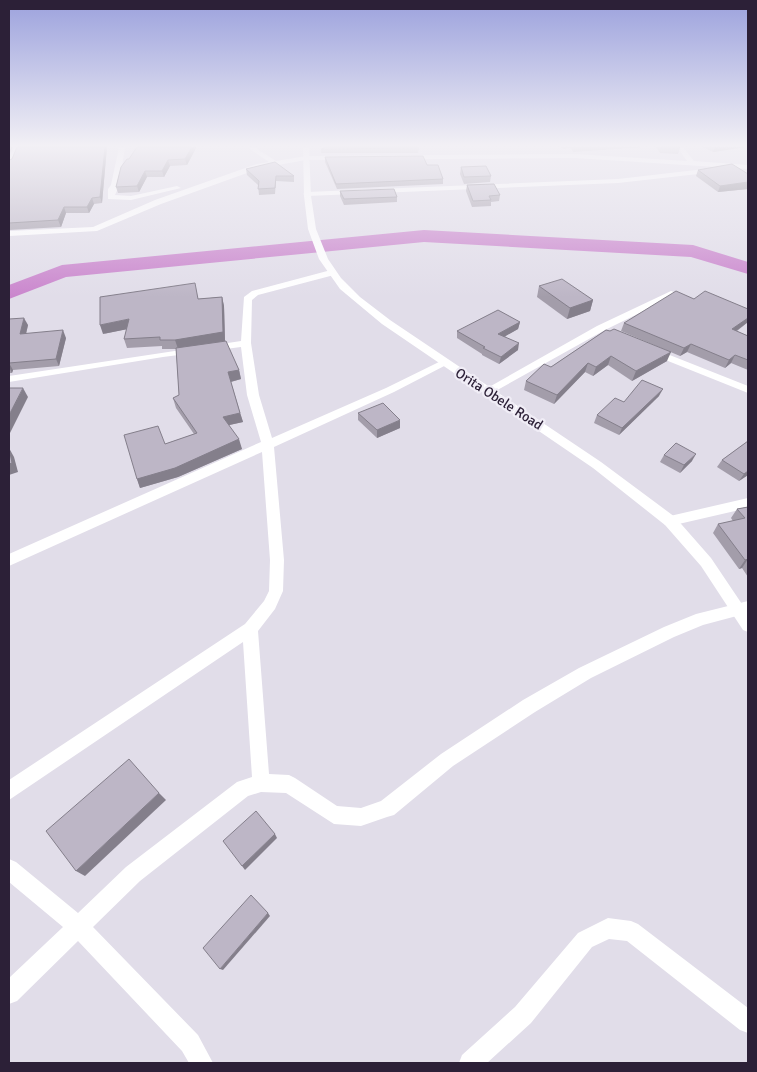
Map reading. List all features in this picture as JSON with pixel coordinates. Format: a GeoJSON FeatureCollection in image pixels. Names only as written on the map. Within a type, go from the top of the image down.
{"type":"FeatureCollection","features":[{"type":"Feature","properties":{"kind":"street"},"geometry":{"type":"LineString","coordinates":[[112,197],[136,197]]}},
{"type":"Feature","properties":{"kind":"street"},"geometry":{"type":"LineString","coordinates":[[9,234],[94,229],[174,197]]}},
{"type":"Feature","properties":{"kind":"street","name":"Orita Obele Road"},"geometry":{"type":"LineString","coordinates":[[308,197],[317,246],[331,273],[360,302],[445,364],[597,465],[670,521],[744,608],[748,625]]}},
{"type":"Feature","properties":{"kind":"street"},"geometry":{"type":"LineString","coordinates":[[9,791],[250,629],[270,605],[276,591],[277,560],[268,444],[253,395],[246,343],[247,300],[250,296],[331,273]]}},
{"type":"Feature","properties":{"kind":"street"},"geometry":{"type":"LineString","coordinates":[[488,391],[671,294]]}},
{"type":"Feature","properties":{"kind":"street"},"geometry":{"type":"LineString","coordinates":[[9,379],[163,354],[246,343]]}},
{"type":"Feature","properties":{"kind":"street"},"geometry":{"type":"LineString","coordinates":[[645,348],[748,390]]}},
{"type":"Feature","properties":{"kind":"street"},"geometry":{"type":"LineString","coordinates":[[9,560],[445,364]]}},
{"type":"Feature","properties":{"kind":"street"},"geometry":{"type":"LineString","coordinates":[[670,521],[748,503]]}},
{"type":"Feature","properties":{"kind":"street"},"geometry":{"type":"LineString","coordinates":[[9,993],[133,874],[243,788],[261,783],[288,784],[334,815],[361,817],[387,808],[447,760],[529,706],[585,673],[669,632],[701,619],[744,608]]}},
{"type":"Feature","properties":{"kind":"street"},"geometry":{"type":"LineString","coordinates":[[250,629],[261,783]]}},
{"type":"Feature","properties":{"kind":"street"},"geometry":{"type":"LineString","coordinates":[[9,869],[78,926],[190,1043],[201,1063]]}},
{"type":"Feature","properties":{"kind":"street"},"geometry":{"type":"LineString","coordinates":[[470,1063],[523,1015],[585,940],[608,928],[631,931],[748,1022]]}},
{"type":"Feature","properties":{"kind":"building"},"geometry":{"type":"Polygon","coordinates":[[[9,197],[100,197],[92,198],[87,207],[64,207],[58,220],[9,223],[9,197]]]}},
{"type":"Feature","properties":{"kind":"building"},"geometry":{"type":"Polygon","coordinates":[[[343,197],[396,197],[344,199],[343,197]]]}},
{"type":"Feature","properties":{"kind":"building"},"geometry":{"type":"Polygon","coordinates":[[[472,197],[490,197],[491,200],[473,201],[472,197]]]}},
{"type":"Feature","properties":{"kind":"building"},"geometry":{"type":"Polygon","coordinates":[[[562,279],[593,300],[570,308],[539,286],[562,279]]]}},
{"type":"Feature","properties":{"kind":"building"},"geometry":{"type":"Polygon","coordinates":[[[195,283],[198,299],[222,297],[223,332],[175,340],[160,340],[160,337],[124,339],[129,319],[100,325],[100,297],[195,283]]]}},
{"type":"Feature","properties":{"kind":"building"},"geometry":{"type":"Polygon","coordinates":[[[676,291],[694,299],[705,291],[748,309],[748,318],[732,329],[748,336],[748,360],[735,355],[729,360],[691,344],[684,348],[624,323],[676,291]]]}},
{"type":"Feature","properties":{"kind":"building"},"geometry":{"type":"Polygon","coordinates":[[[498,310],[520,322],[498,334],[519,343],[501,357],[457,331],[498,310]]]}},
{"type":"Feature","properties":{"kind":"building"},"geometry":{"type":"Polygon","coordinates":[[[24,318],[20,334],[63,330],[56,359],[9,363],[9,319],[24,318]]]}},
{"type":"Feature","properties":{"kind":"building"},"geometry":{"type":"Polygon","coordinates":[[[614,329],[671,352],[636,371],[611,356],[596,367],[588,363],[557,395],[526,381],[544,364],[551,367],[606,330],[614,329]]]}},
{"type":"Feature","properties":{"kind":"building"},"geometry":{"type":"Polygon","coordinates":[[[226,341],[239,370],[228,372],[240,413],[223,417],[239,439],[175,468],[137,479],[124,435],[158,426],[165,444],[197,433],[173,398],[179,395],[176,348],[226,341]]]}},
{"type":"Feature","properties":{"kind":"building"},"geometry":{"type":"Polygon","coordinates":[[[642,380],[663,389],[622,428],[597,415],[615,398],[624,402],[642,380]]]}},
{"type":"Feature","properties":{"kind":"building"},"geometry":{"type":"Polygon","coordinates":[[[9,388],[23,388],[9,415],[9,388]]]}},
{"type":"Feature","properties":{"kind":"building"},"geometry":{"type":"Polygon","coordinates":[[[383,403],[400,420],[377,430],[358,413],[383,403]]]}},
{"type":"Feature","properties":{"kind":"building"},"geometry":{"type":"Polygon","coordinates":[[[748,441],[748,471],[744,474],[722,460],[748,441]]]}},
{"type":"Feature","properties":{"kind":"building"},"geometry":{"type":"Polygon","coordinates":[[[676,443],[696,454],[684,465],[664,455],[676,443]]]}},
{"type":"Feature","properties":{"kind":"building"},"geometry":{"type":"Polygon","coordinates":[[[9,448],[12,463],[9,464],[9,448]]]}},
{"type":"Feature","properties":{"kind":"building"},"geometry":{"type":"Polygon","coordinates":[[[748,507],[748,559],[745,560],[718,524],[745,518],[737,509],[748,507]]]}},
{"type":"Feature","properties":{"kind":"building"},"geometry":{"type":"Polygon","coordinates":[[[129,759],[159,793],[76,871],[46,831],[129,759]]]}},
{"type":"Feature","properties":{"kind":"building"},"geometry":{"type":"Polygon","coordinates":[[[256,811],[275,834],[242,866],[223,841],[256,811]]]}},
{"type":"Feature","properties":{"kind":"building"},"geometry":{"type":"Polygon","coordinates":[[[251,895],[268,913],[220,969],[203,948],[251,895]]]}},
{"type":"Feature","properties":{"kind":"waterway"},"geometry":{"type":"LineString","coordinates":[[9,293],[62,271],[424,236],[693,251],[748,268]]}}]}
